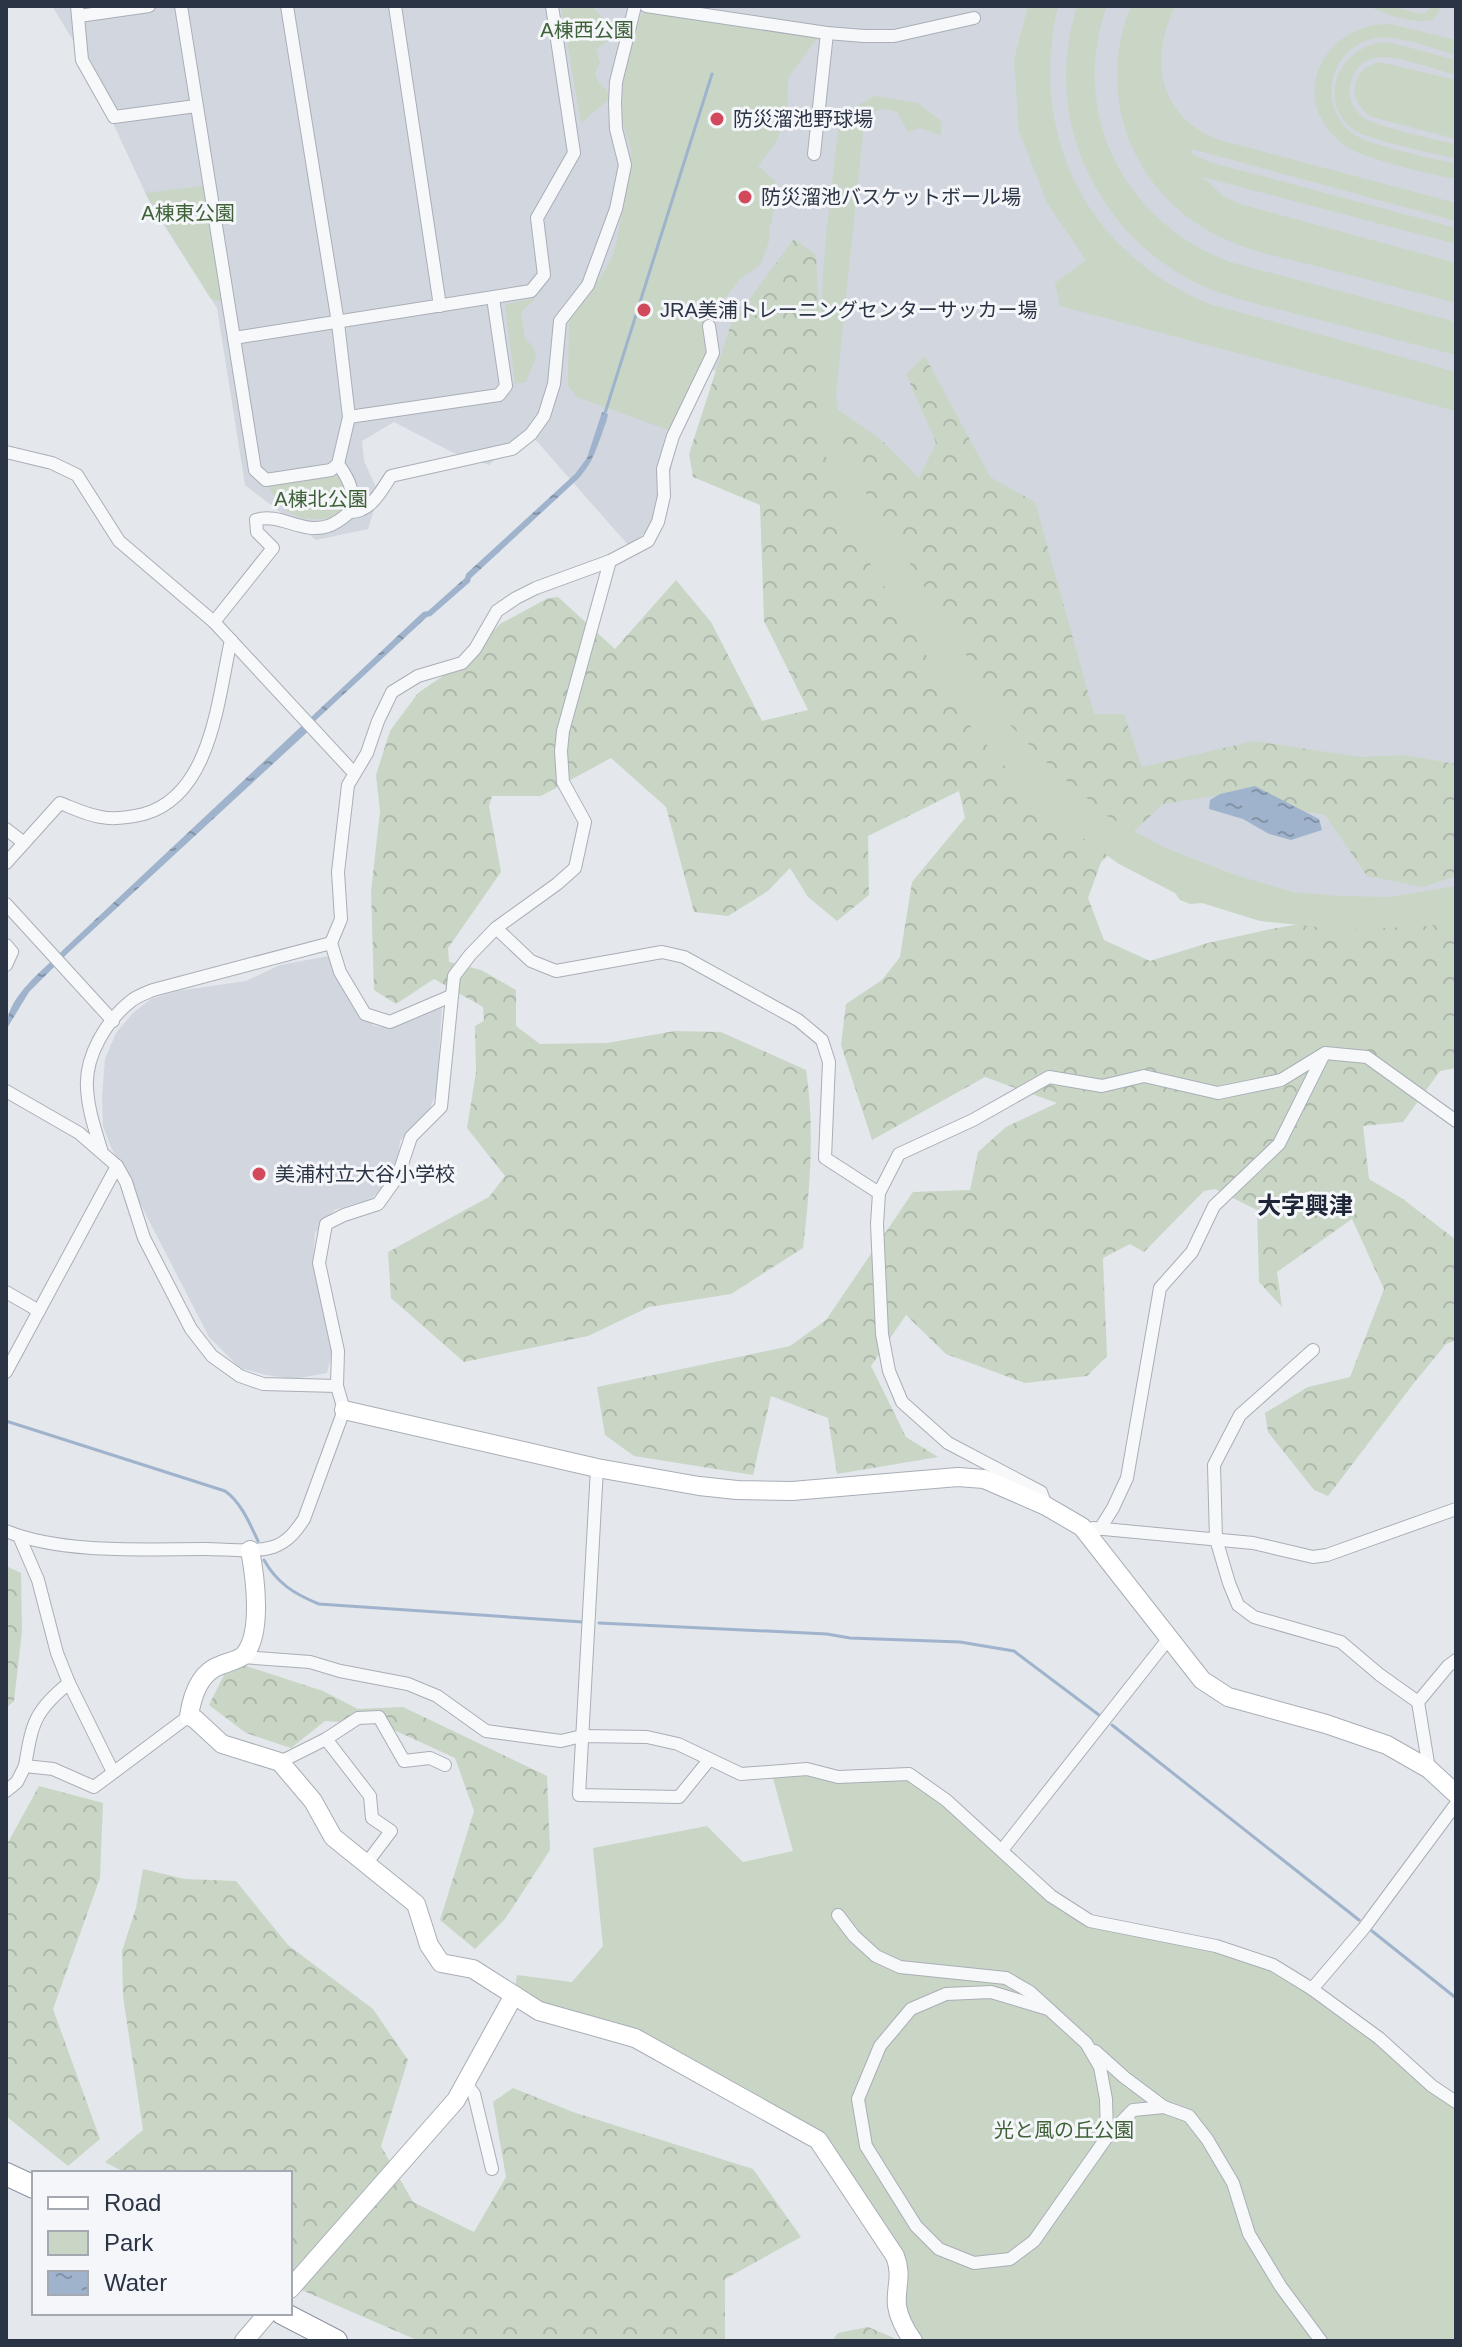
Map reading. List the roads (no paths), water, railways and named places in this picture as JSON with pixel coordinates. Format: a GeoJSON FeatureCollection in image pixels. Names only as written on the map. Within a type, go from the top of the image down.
{"type":"FeatureCollection","features":[{"type":"Feature","properties":{"kind":"highway"},"geometry":{"type":"LineString","coordinates":[[6,2174],[32,2186]]}},
{"type":"Feature","properties":{"kind":"highway"},"geometry":{"type":"LineString","coordinates":[[286,2315],[336,2341]]}},
{"type":"Feature","properties":{"kind":"street"},"geometry":{"type":"LineString","coordinates":[[149,6],[78,11],[82,60],[114,117],[196,106]]}},
{"type":"Feature","properties":{"kind":"street"},"geometry":{"type":"LineString","coordinates":[[181,6],[255,470],[266,480],[331,470],[338,464],[349,417],[338,323],[287,6]]}},
{"type":"Feature","properties":{"kind":"street"},"geometry":{"type":"LineString","coordinates":[[395,6],[440,306]]}},
{"type":"Feature","properties":{"kind":"street"},"geometry":{"type":"LineString","coordinates":[[234,338],[531,291],[544,275],[537,218],[574,153],[552,6]]}},
{"type":"Feature","properties":{"kind":"street"},"geometry":{"type":"LineString","coordinates":[[350,512],[356,513],[372,503],[391,476],[512,449],[531,434],[544,416],[554,384],[560,321],[588,285],[616,209],[625,165],[616,129],[616,82],[635,6]]}},
{"type":"Feature","properties":{"kind":"street"},"geometry":{"type":"LineString","coordinates":[[646,6],[827,33],[894,36],[974,18]]}},
{"type":"Feature","properties":{"kind":"street"},"geometry":{"type":"LineString","coordinates":[[814,154],[827,33]]}},
{"type":"Feature","properties":{"kind":"street"},"geometry":{"type":"LineString","coordinates":[[349,417],[499,395],[506,386],[493,298]]}},
{"type":"Feature","properties":{"kind":"street"},"geometry":{"type":"LineString","coordinates":[[451,996],[390,1022],[365,1014],[340,972],[331,943],[341,919],[338,872],[348,785],[367,753],[392,692],[418,676],[462,663],[475,649],[497,611],[516,598],[610,561],[648,541],[658,522],[664,496],[663,469],[673,436],[713,353],[709,326]]}},
{"type":"Feature","properties":{"kind":"street"},"geometry":{"type":"LineString","coordinates":[[6,452],[52,463],[77,475],[119,541],[214,622],[354,773]]}},
{"type":"Feature","properties":{"kind":"street"},"geometry":{"type":"LineString","coordinates":[[214,622],[273,548],[257,532],[256,520],[266,517],[310,529],[330,526],[350,512],[353,498],[350,480],[338,464]]}},
{"type":"Feature","properties":{"kind":"street"},"geometry":{"type":"LineString","coordinates":[[12,1534],[75,1546],[250,1550],[278,1545],[294,1534],[304,1519],[344,1410],[337,1386],[338,1351],[319,1263],[326,1224],[378,1204],[398,1176],[411,1137],[441,1107],[454,976],[496,928],[575,868],[585,822],[563,782],[563,731],[610,561]]}},
{"type":"Feature","properties":{"kind":"street"},"geometry":{"type":"LineString","coordinates":[[6,863],[60,803],[103,818],[133,817],[151,812],[172,800],[190,781],[211,736],[231,640]]}},
{"type":"Feature","properties":{"kind":"street"},"geometry":{"type":"LineString","coordinates":[[6,829],[24,843]]}},
{"type":"Feature","properties":{"kind":"street"},"geometry":{"type":"LineString","coordinates":[[6,904],[113,1021]]}},
{"type":"Feature","properties":{"kind":"street"},"geometry":{"type":"LineString","coordinates":[[496,928],[531,961],[556,971],[662,952],[684,957],[798,1020],[822,1040],[829,1062],[825,1158],[879,1193]]}},
{"type":"Feature","properties":{"kind":"street"},"geometry":{"type":"LineString","coordinates":[[101,1150],[87,1087],[89,1067],[96,1045],[131,1001],[153,990],[331,943]]}},
{"type":"Feature","properties":{"kind":"street"},"geometry":{"type":"LineString","coordinates":[[6,945],[12,952],[6,965]]}},
{"type":"Feature","properties":{"kind":"street"},"geometry":{"type":"LineString","coordinates":[[1091,1528],[1113,1508],[1127,1478],[1160,1288],[1192,1252],[1214,1206],[1279,1144],[1325,1053]]}},
{"type":"Feature","properties":{"kind":"street"},"geometry":{"type":"LineString","coordinates":[[1046,1506],[1041,1492],[948,1443],[902,1402],[889,1371],[882,1334],[879,1193],[899,1154],[973,1120],[1049,1077],[1102,1086],[1144,1076],[1218,1093],[1281,1080],[1325,1053],[1367,1057],[1456,1121]]}},
{"type":"Feature","properties":{"kind":"street"},"geometry":{"type":"LineString","coordinates":[[6,1091],[79,1133],[117,1166],[126,1182],[144,1238],[191,1329],[212,1356],[240,1376],[263,1384],[337,1386]]}},
{"type":"Feature","properties":{"kind":"street"},"geometry":{"type":"LineString","coordinates":[[6,1372],[117,1166]]}},
{"type":"Feature","properties":{"kind":"street"},"geometry":{"type":"LineString","coordinates":[[6,1292],[39,1311]]}},
{"type":"Feature","properties":{"kind":"street"},"geometry":{"type":"LineString","coordinates":[[1313,1350],[1240,1415],[1214,1465],[1216,1539],[1238,1605],[1254,1617],[1341,1642],[1418,1702],[1429,1769]]}},
{"type":"Feature","properties":{"kind":"street"},"geometry":{"type":"LineString","coordinates":[[344,1410],[597,1468],[699,1486],[792,1491],[958,1477],[984,1479],[1091,1528],[1253,1543],[1313,1557],[1327,1555],[1456,1509]]}},
{"type":"Feature","properties":{"kind":"street"},"geometry":{"type":"LineString","coordinates":[[597,1468],[579,1795],[679,1797],[709,1760]]}},
{"type":"Feature","properties":{"kind":"street"},"geometry":{"type":"LineString","coordinates":[[1091,1528],[1202,1680],[1228,1697],[1326,1724],[1387,1745],[1429,1769],[1456,1794]]}},
{"type":"Feature","properties":{"kind":"street"},"geometry":{"type":"LineString","coordinates":[[12,1534],[38,1580],[57,1653],[113,1772]]}},
{"type":"Feature","properties":{"kind":"street"},"geometry":{"type":"LineString","coordinates":[[242,1657],[253,1640],[255,1623],[250,1550]]}},
{"type":"Feature","properties":{"kind":"street"},"geometry":{"type":"LineString","coordinates":[[1002,1850],[1169,1638]]}},
{"type":"Feature","properties":{"kind":"street"},"geometry":{"type":"LineString","coordinates":[[25,1766],[53,1769],[94,1787],[189,1716],[197,1685],[215,1667],[242,1657],[310,1662],[408,1684],[437,1696],[486,1731],[561,1741],[582,1736],[647,1737],[678,1744],[741,1774],[807,1769],[838,1777],[909,1774],[946,1800],[1051,1896],[1090,1921],[1216,1946],[1273,1965],[1379,2038],[1432,2086],[1456,2102]]}},
{"type":"Feature","properties":{"kind":"street"},"geometry":{"type":"LineString","coordinates":[[1418,1702],[1456,1660]]}},
{"type":"Feature","properties":{"kind":"street"},"geometry":{"type":"LineString","coordinates":[[6,1791],[17,1782],[25,1766],[31,1729],[48,1700],[69,1683]]}},
{"type":"Feature","properties":{"kind":"street"},"geometry":{"type":"LineString","coordinates":[[189,1716],[222,1744],[280,1762],[313,1801],[333,1837],[416,1904],[429,1945],[441,1963],[473,1969],[539,2011],[635,2038],[818,2140],[895,2256],[900,2267],[896,2303],[913,2341]]}},
{"type":"Feature","properties":{"kind":"street"},"geometry":{"type":"LineString","coordinates":[[280,1762],[326,1739],[358,1718],[379,1717],[404,1761],[430,1758],[445,1765]]}},
{"type":"Feature","properties":{"kind":"street"},"geometry":{"type":"LineString","coordinates":[[326,1739],[370,1796],[372,1818],[391,1831],[366,1864]]}},
{"type":"Feature","properties":{"kind":"street"},"geometry":{"type":"LineString","coordinates":[[1312,1989],[1364,1928],[1456,1804]]}},
{"type":"Feature","properties":{"kind":"street"},"geometry":{"type":"LineString","coordinates":[[838,1915],[854,1936],[876,1956],[900,1967],[1006,1978],[1030,1992],[1124,2077],[1164,2107],[1189,2116],[1207,2139],[1233,2183],[1249,2234],[1281,2287],[1321,2341]]}},
{"type":"Feature","properties":{"kind":"street"},"geometry":{"type":"LineString","coordinates":[[1048,2009],[991,1992],[946,1994],[911,2009],[880,2046],[858,2099],[866,2146],[916,2226],[939,2249],[974,2263],[1010,2259],[1034,2241],[1107,2137],[1133,2110],[1164,2107]]}},
{"type":"Feature","properties":{"kind":"street"},"geometry":{"type":"LineString","coordinates":[[292,2287],[456,2100],[514,1995]]}},
{"type":"Feature","properties":{"kind":"street"},"geometry":{"type":"LineString","coordinates":[[1086,2043],[1100,2067],[1106,2099],[1107,2137]]}},
{"type":"Feature","properties":{"kind":"street"},"geometry":{"type":"LineString","coordinates":[[466,2083],[474,2094],[492,2169]]}},
{"type":"Feature","properties":{"kind":"street"},"geometry":{"type":"LineString","coordinates":[[244,2341],[266,2315]]}},
{"type":"Feature","properties":{"kind":"water"},"geometry":{"type":"Polygon","coordinates":[[[602,412],[608,414],[602,434],[591,461],[579,478],[68,953],[29,992],[6,1030],[12,1006],[37,975],[423,612],[465,578],[575,474],[587,458],[602,412]]]}},
{"type":"Feature","properties":{"kind":"water"},"geometry":{"type":"Polygon","coordinates":[[[1255,786],[1319,819],[1322,830],[1291,840],[1269,834],[1243,819],[1209,809],[1210,800],[1220,794],[1255,786]]]}},
{"type":"Feature","properties":{"kind":"waterway"},"geometry":{"type":"LineString","coordinates":[[605,413],[712,74]]}},
{"type":"Feature","properties":{"kind":"waterway"},"geometry":{"type":"LineString","coordinates":[[6,1421],[225,1491],[240,1507],[258,1541]]}},
{"type":"Feature","properties":{"kind":"waterway"},"geometry":{"type":"LineString","coordinates":[[264,1560],[287,1587],[319,1604],[583,1622]]}},
{"type":"Feature","properties":{"kind":"waterway"},"geometry":{"type":"LineString","coordinates":[[599,1623],[960,1642],[1014,1651],[1099,1715]]}},
{"type":"Feature","properties":{"kind":"waterway"},"geometry":{"type":"LineString","coordinates":[[1112,1725],[1359,1920]]}},
{"type":"Feature","properties":{"kind":"waterway"},"geometry":{"type":"LineString","coordinates":[[1372,1931],[1456,1998]]}},
{"type":"Feature","properties":{"kind":"place","name":"防災溜池野球場"},"geometry":{"type":"Point","coordinates":[717,119]}},
{"type":"Feature","properties":{"kind":"place","name":"防災溜池バスケットボール場"},"geometry":{"type":"Point","coordinates":[745,197]}},
{"type":"Feature","properties":{"kind":"place","name":"JRA美浦トレーニングセンターサッカー場"},"geometry":{"type":"Point","coordinates":[644,310]}},
{"type":"Feature","properties":{"kind":"place","name":"美浦村立大谷小学校"},"geometry":{"type":"Point","coordinates":[259,1174]}},
{"type":"Feature","properties":{"kind":"district","name":"大字興津"},"geometry":{"type":"Point","coordinates":[1305,1206]}},
{"type":"Feature","properties":{"kind":"park label","name":"A棟西公園"},"geometry":{"type":"Point","coordinates":[587,30]}},
{"type":"Feature","properties":{"kind":"park label","name":"A棟東公園"},"geometry":{"type":"Point","coordinates":[188,213]}},
{"type":"Feature","properties":{"kind":"park label","name":"A棟北公園"},"geometry":{"type":"Point","coordinates":[321,499]}},
{"type":"Feature","properties":{"kind":"park label","name":"光と風の丘公園"},"geometry":{"type":"Point","coordinates":[1064,2130]}}]}
